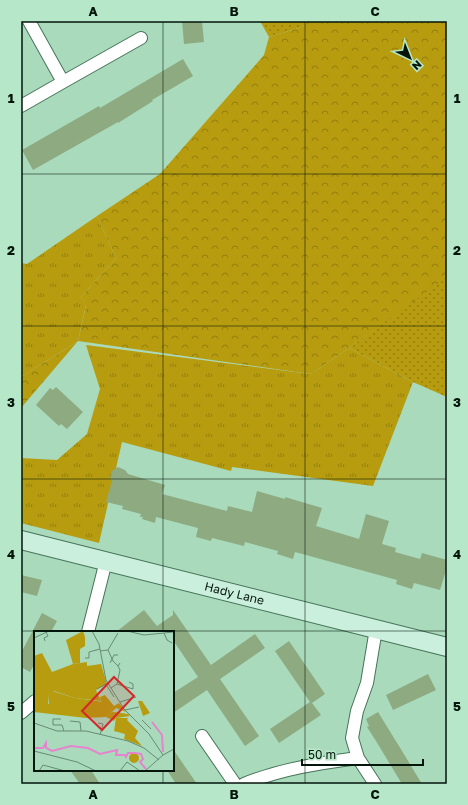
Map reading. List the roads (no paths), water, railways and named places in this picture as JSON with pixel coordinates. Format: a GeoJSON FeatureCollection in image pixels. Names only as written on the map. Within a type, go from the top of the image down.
{"type":"FeatureCollection","features":[{"type":"Feature","properties":{"kind":"street"},"geometry":{"type":"LineString","coordinates":[[28,21],[63,82]]}},
{"type":"Feature","properties":{"kind":"street"},"geometry":{"type":"LineString","coordinates":[[21,106],[141,38]]}},
{"type":"Feature","properties":{"kind":"street","name":"Hady Lane"},"geometry":{"type":"LineString","coordinates":[[21,540],[447,647]]}},
{"type":"Feature","properties":{"kind":"street"},"geometry":{"type":"LineString","coordinates":[[88,631],[106,561]]}},
{"type":"Feature","properties":{"kind":"street"},"geometry":{"type":"LineString","coordinates":[[375,784],[358,758],[352,738],[357,711],[367,683],[376,629]]}},
{"type":"Feature","properties":{"kind":"street"},"geometry":{"type":"LineString","coordinates":[[21,712],[34,702]]}},
{"type":"Feature","properties":{"kind":"street"},"geometry":{"type":"LineString","coordinates":[[202,736],[235,784]]}},
{"type":"Feature","properties":{"kind":"street"},"geometry":{"type":"LineString","coordinates":[[244,784],[262,777],[320,763],[358,758]]}}]}
